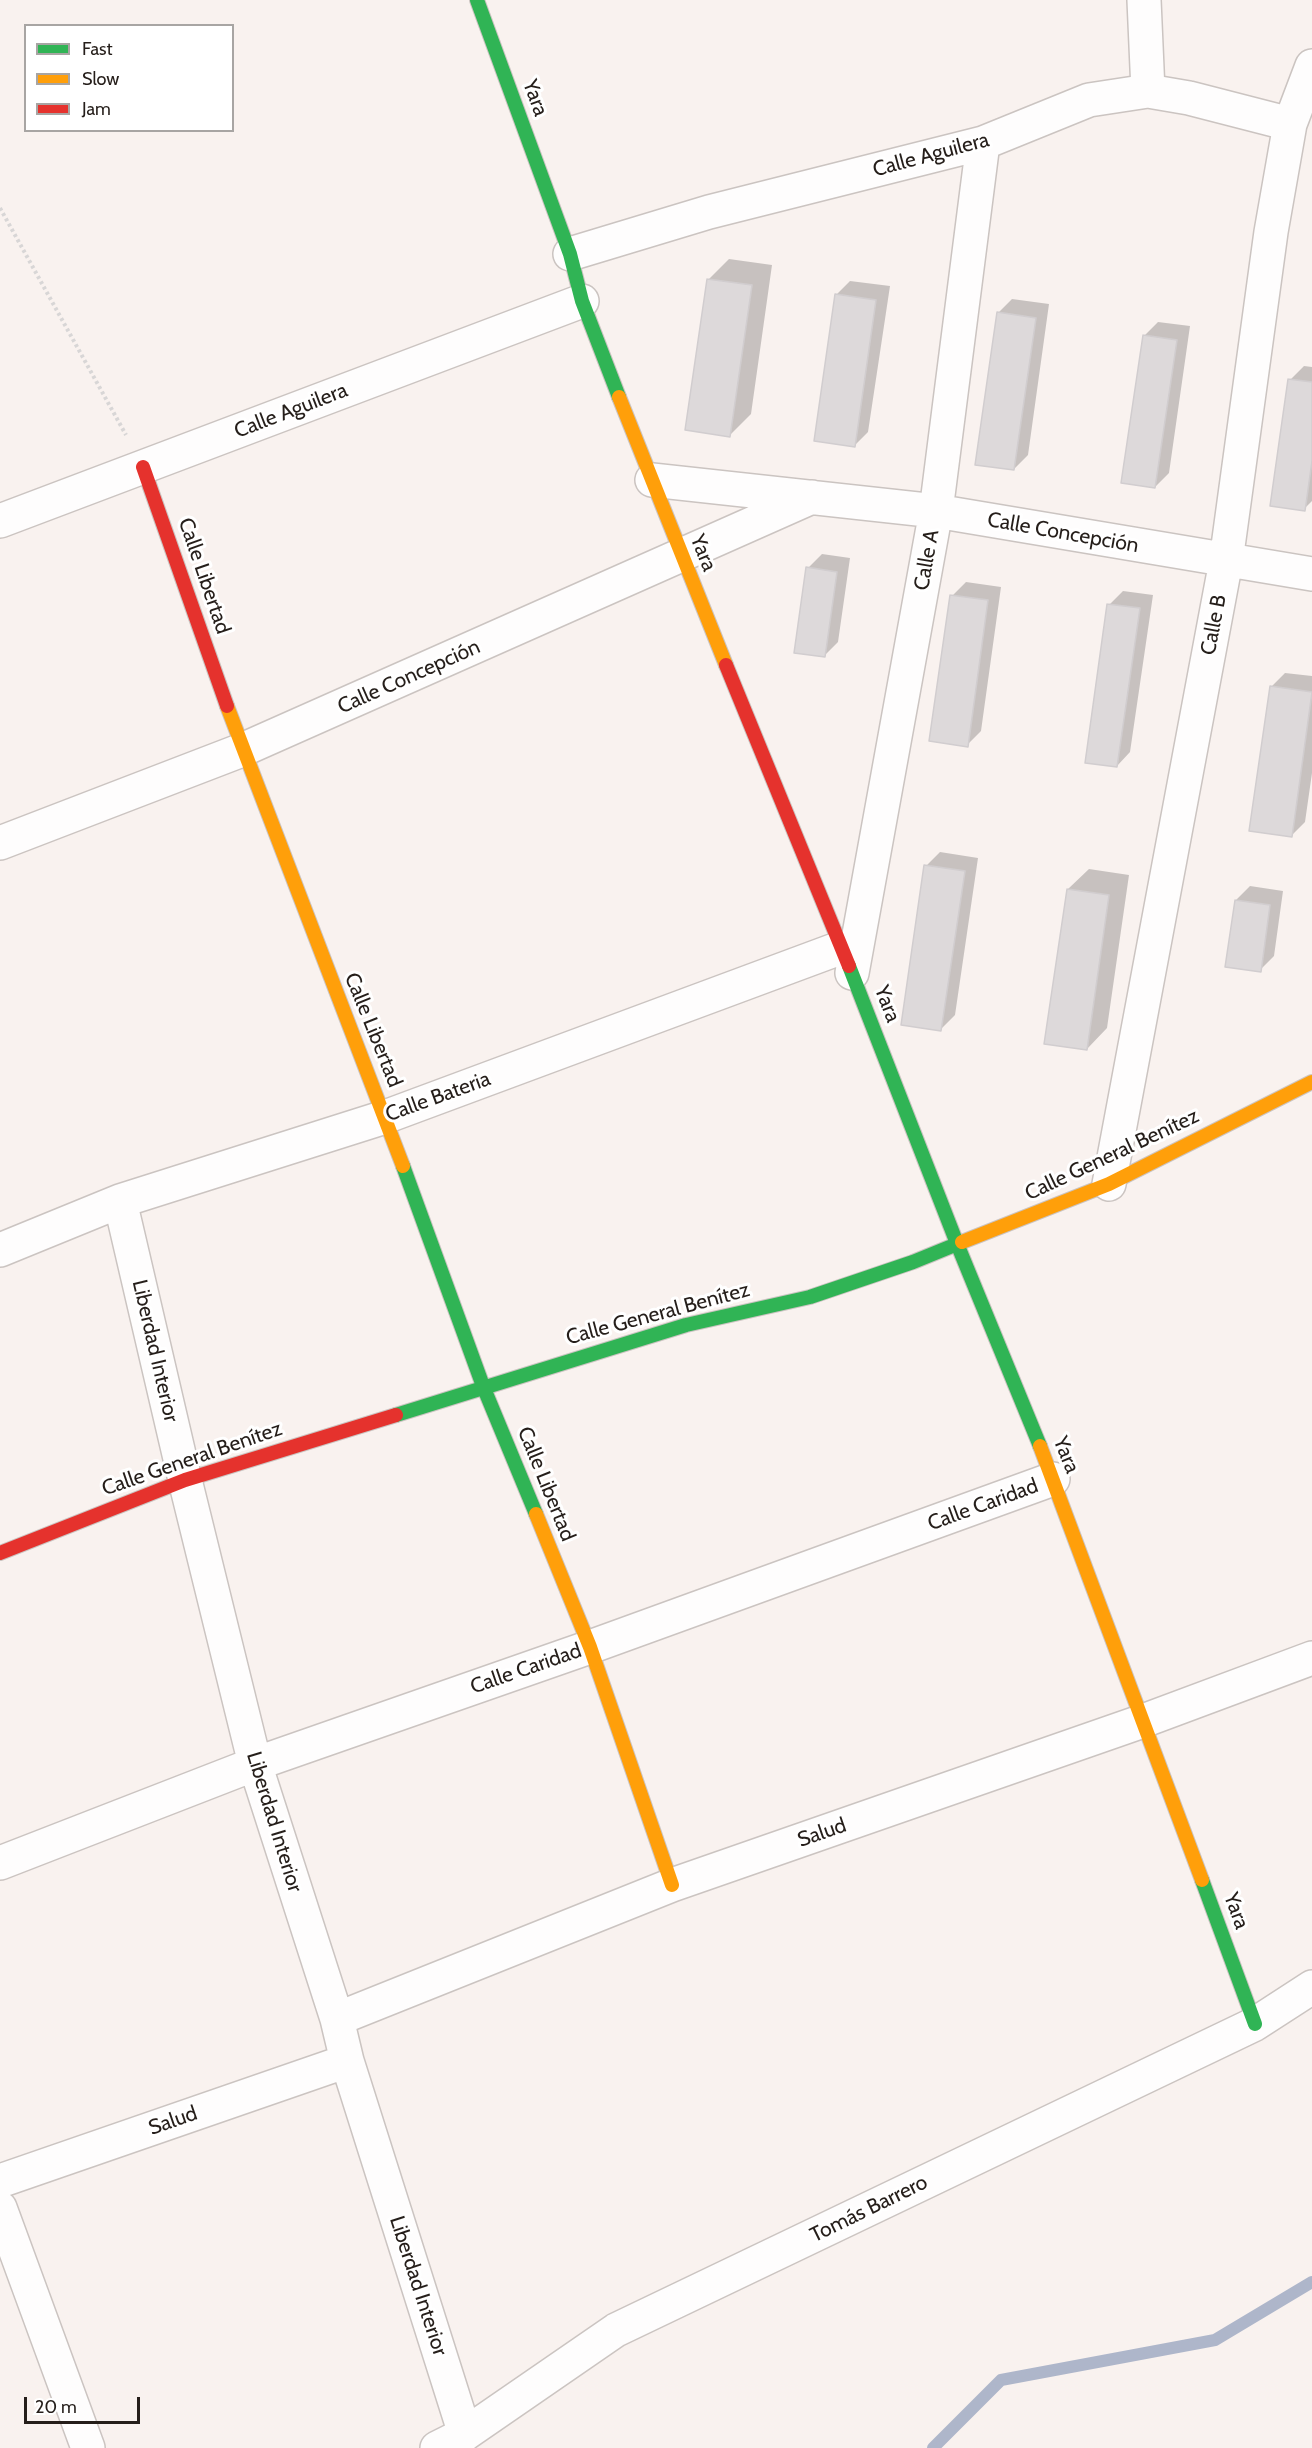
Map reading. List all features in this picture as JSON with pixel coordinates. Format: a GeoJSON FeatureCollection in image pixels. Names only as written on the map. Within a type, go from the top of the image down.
{"type":"FeatureCollection","features":[{"type":"Feature","properties":{"kind":"street","name":"Yara"},"geometry":{"type":"LineString","coordinates":[[477,0],[570,254],[582,302],[682,557],[1053,1479],[1256,2024]]}},
{"type":"Feature","properties":{"kind":"street"},"geometry":{"type":"LineString","coordinates":[[1144,0],[1148,91]]}},
{"type":"Feature","properties":{"kind":"street","name":"Calle B"},"geometry":{"type":"LineString","coordinates":[[1109,1185],[1226,561],[1271,232],[1290,124],[1312,66]]}},
{"type":"Feature","properties":{"kind":"street","name":"Calle Aguilera"},"geometry":{"type":"LineString","coordinates":[[570,254],[709,212],[983,143],[1089,100],[1148,91],[1189,98],[1290,124]]}},
{"type":"Feature","properties":{"kind":"street","name":"Calle A"},"geometry":{"type":"LineString","coordinates":[[846,961],[936,511],[983,143]]}},
{"type":"Feature","properties":{"kind":"street","name":"Calle Aguilera"},"geometry":{"type":"LineString","coordinates":[[0,521],[582,302]]}},
{"type":"Feature","properties":{"kind":"street","name":"Calle Libertad"},"geometry":{"type":"LineString","coordinates":[[143,467],[242,750],[385,1117],[483,1386],[590,1647],[672,1885]]}},
{"type":"Feature","properties":{"kind":"street","name":"Calle Concepción"},"geometry":{"type":"LineString","coordinates":[[652,480],[936,511],[1312,574]]}},
{"type":"Feature","properties":{"kind":"street","name":"Calle Concepción"},"geometry":{"type":"LineString","coordinates":[[0,843],[242,750],[682,557],[812,497]]}},
{"type":"Feature","properties":{"kind":"street","name":"Calle Bateria"},"geometry":{"type":"LineString","coordinates":[[0,1250],[120,1201],[385,1117],[846,961]]}},
{"type":"Feature","properties":{"kind":"street","name":"Calle General Benítez"},"geometry":{"type":"LineString","coordinates":[[0,1553],[185,1480],[686,1325],[810,1297],[958,1246],[1109,1185],[1312,1082]]}},
{"type":"Feature","properties":{"kind":"street","name":"Liberdad Interior"},"geometry":{"type":"LineString","coordinates":[[120,1201],[185,1480],[255,1764],[337,2019],[347,2061],[465,2434]]}},
{"type":"Feature","properties":{"kind":"street","name":"Calle Caridad"},"geometry":{"type":"LineString","coordinates":[[0,1863],[255,1764],[590,1647],[1053,1479]]}},
{"type":"Feature","properties":{"kind":"street","name":"Salud"},"geometry":{"type":"LineString","coordinates":[[337,2019],[672,1885],[1143,1721],[1312,1658]]}},
{"type":"Feature","properties":{"kind":"street","name":"Tomás Barrero"},"geometry":{"type":"LineString","coordinates":[[437,2448],[465,2434],[616,2330],[1256,2024],[1312,1987]]}},
{"type":"Feature","properties":{"kind":"street","name":"Salud"},"geometry":{"type":"LineString","coordinates":[[0,2181],[347,2061]]}},
{"type":"Feature","properties":{"kind":"street"},"geometry":{"type":"LineString","coordinates":[[0,2208],[88,2448]]}},
{"type":"Feature","properties":{"kind":"path"},"geometry":{"type":"LineString","coordinates":[[0,208],[143,467]]}},
{"type":"Feature","properties":{"kind":"building"},"geometry":{"type":"Polygon","coordinates":[[[707,279],[752,285],[730,437],[685,430],[707,279]]]}},
{"type":"Feature","properties":{"kind":"building"},"geometry":{"type":"Polygon","coordinates":[[[835,294],[876,300],[855,447],[814,441],[835,294]]]}},
{"type":"Feature","properties":{"kind":"building"},"geometry":{"type":"Polygon","coordinates":[[[997,312],[1036,318],[1014,470],[975,465],[997,312]]]}},
{"type":"Feature","properties":{"kind":"building"},"geometry":{"type":"Polygon","coordinates":[[[1143,335],[1177,340],[1155,488],[1121,483],[1143,335]]]}},
{"type":"Feature","properties":{"kind":"building"},"geometry":{"type":"Polygon","coordinates":[[[1288,379],[1312,382],[1312,461],[1305,511],[1270,506],[1288,379]]]}},
{"type":"Feature","properties":{"kind":"building"},"geometry":{"type":"Polygon","coordinates":[[[806,567],[837,572],[825,657],[794,653],[806,567]]]}},
{"type":"Feature","properties":{"kind":"building"},"geometry":{"type":"Polygon","coordinates":[[[950,595],[988,600],[968,747],[929,741],[950,595]]]}},
{"type":"Feature","properties":{"kind":"building"},"geometry":{"type":"Polygon","coordinates":[[[1107,604],[1140,608],[1117,767],[1085,763],[1107,604]]]}},
{"type":"Feature","properties":{"kind":"building"},"geometry":{"type":"Polygon","coordinates":[[[1270,686],[1312,692],[1292,837],[1249,831],[1270,686]]]}},
{"type":"Feature","properties":{"kind":"building"},"geometry":{"type":"Polygon","coordinates":[[[924,865],[965,871],[941,1031],[901,1025],[924,865]]]}},
{"type":"Feature","properties":{"kind":"building"},"geometry":{"type":"Polygon","coordinates":[[[1067,889],[1109,895],[1087,1050],[1044,1044],[1067,889]]]}},
{"type":"Feature","properties":{"kind":"building"},"geometry":{"type":"Polygon","coordinates":[[[1235,900],[1270,905],[1261,972],[1225,967],[1235,900]]]}},
{"type":"Feature","properties":{"kind":"waterway"},"geometry":{"type":"LineString","coordinates":[[933,2448],[1001,2380],[1215,2340],[1312,2282]]}},
{"type":"Feature","properties":{"kind":"traffic: fast"},"geometry":{"type":"LineString","coordinates":[[477,0],[570,254],[582,301],[619,397]]}},
{"type":"Feature","properties":{"kind":"traffic: fast"},"geometry":{"type":"LineString","coordinates":[[849,966],[958,1246],[1040,1446]]}},
{"type":"Feature","properties":{"kind":"traffic: fast"},"geometry":{"type":"LineString","coordinates":[[403,1166],[483,1386],[536,1514]]}},
{"type":"Feature","properties":{"kind":"traffic: fast"},"geometry":{"type":"LineString","coordinates":[[396,1415],[686,1325],[810,1297],[913,1262],[962,1242]]}},
{"type":"Feature","properties":{"kind":"traffic: fast"},"geometry":{"type":"LineString","coordinates":[[1202,1880],[1255,2024]]}},
{"type":"Feature","properties":{"kind":"traffic: slow"},"geometry":{"type":"LineString","coordinates":[[619,397],[726,665]]}},
{"type":"Feature","properties":{"kind":"traffic: slow"},"geometry":{"type":"LineString","coordinates":[[227,706],[403,1166]]}},
{"type":"Feature","properties":{"kind":"traffic: slow"},"geometry":{"type":"LineString","coordinates":[[962,1242],[1109,1184],[1312,1082]]}},
{"type":"Feature","properties":{"kind":"traffic: slow"},"geometry":{"type":"LineString","coordinates":[[1040,1446],[1202,1880]]}},
{"type":"Feature","properties":{"kind":"traffic: slow"},"geometry":{"type":"LineString","coordinates":[[536,1514],[590,1647],[672,1885]]}},
{"type":"Feature","properties":{"kind":"traffic: jam"},"geometry":{"type":"LineString","coordinates":[[143,467],[227,706]]}},
{"type":"Feature","properties":{"kind":"traffic: jam"},"geometry":{"type":"LineString","coordinates":[[726,665],[849,966]]}},
{"type":"Feature","properties":{"kind":"traffic: jam"},"geometry":{"type":"LineString","coordinates":[[0,1553],[185,1480],[396,1415]]}}]}
